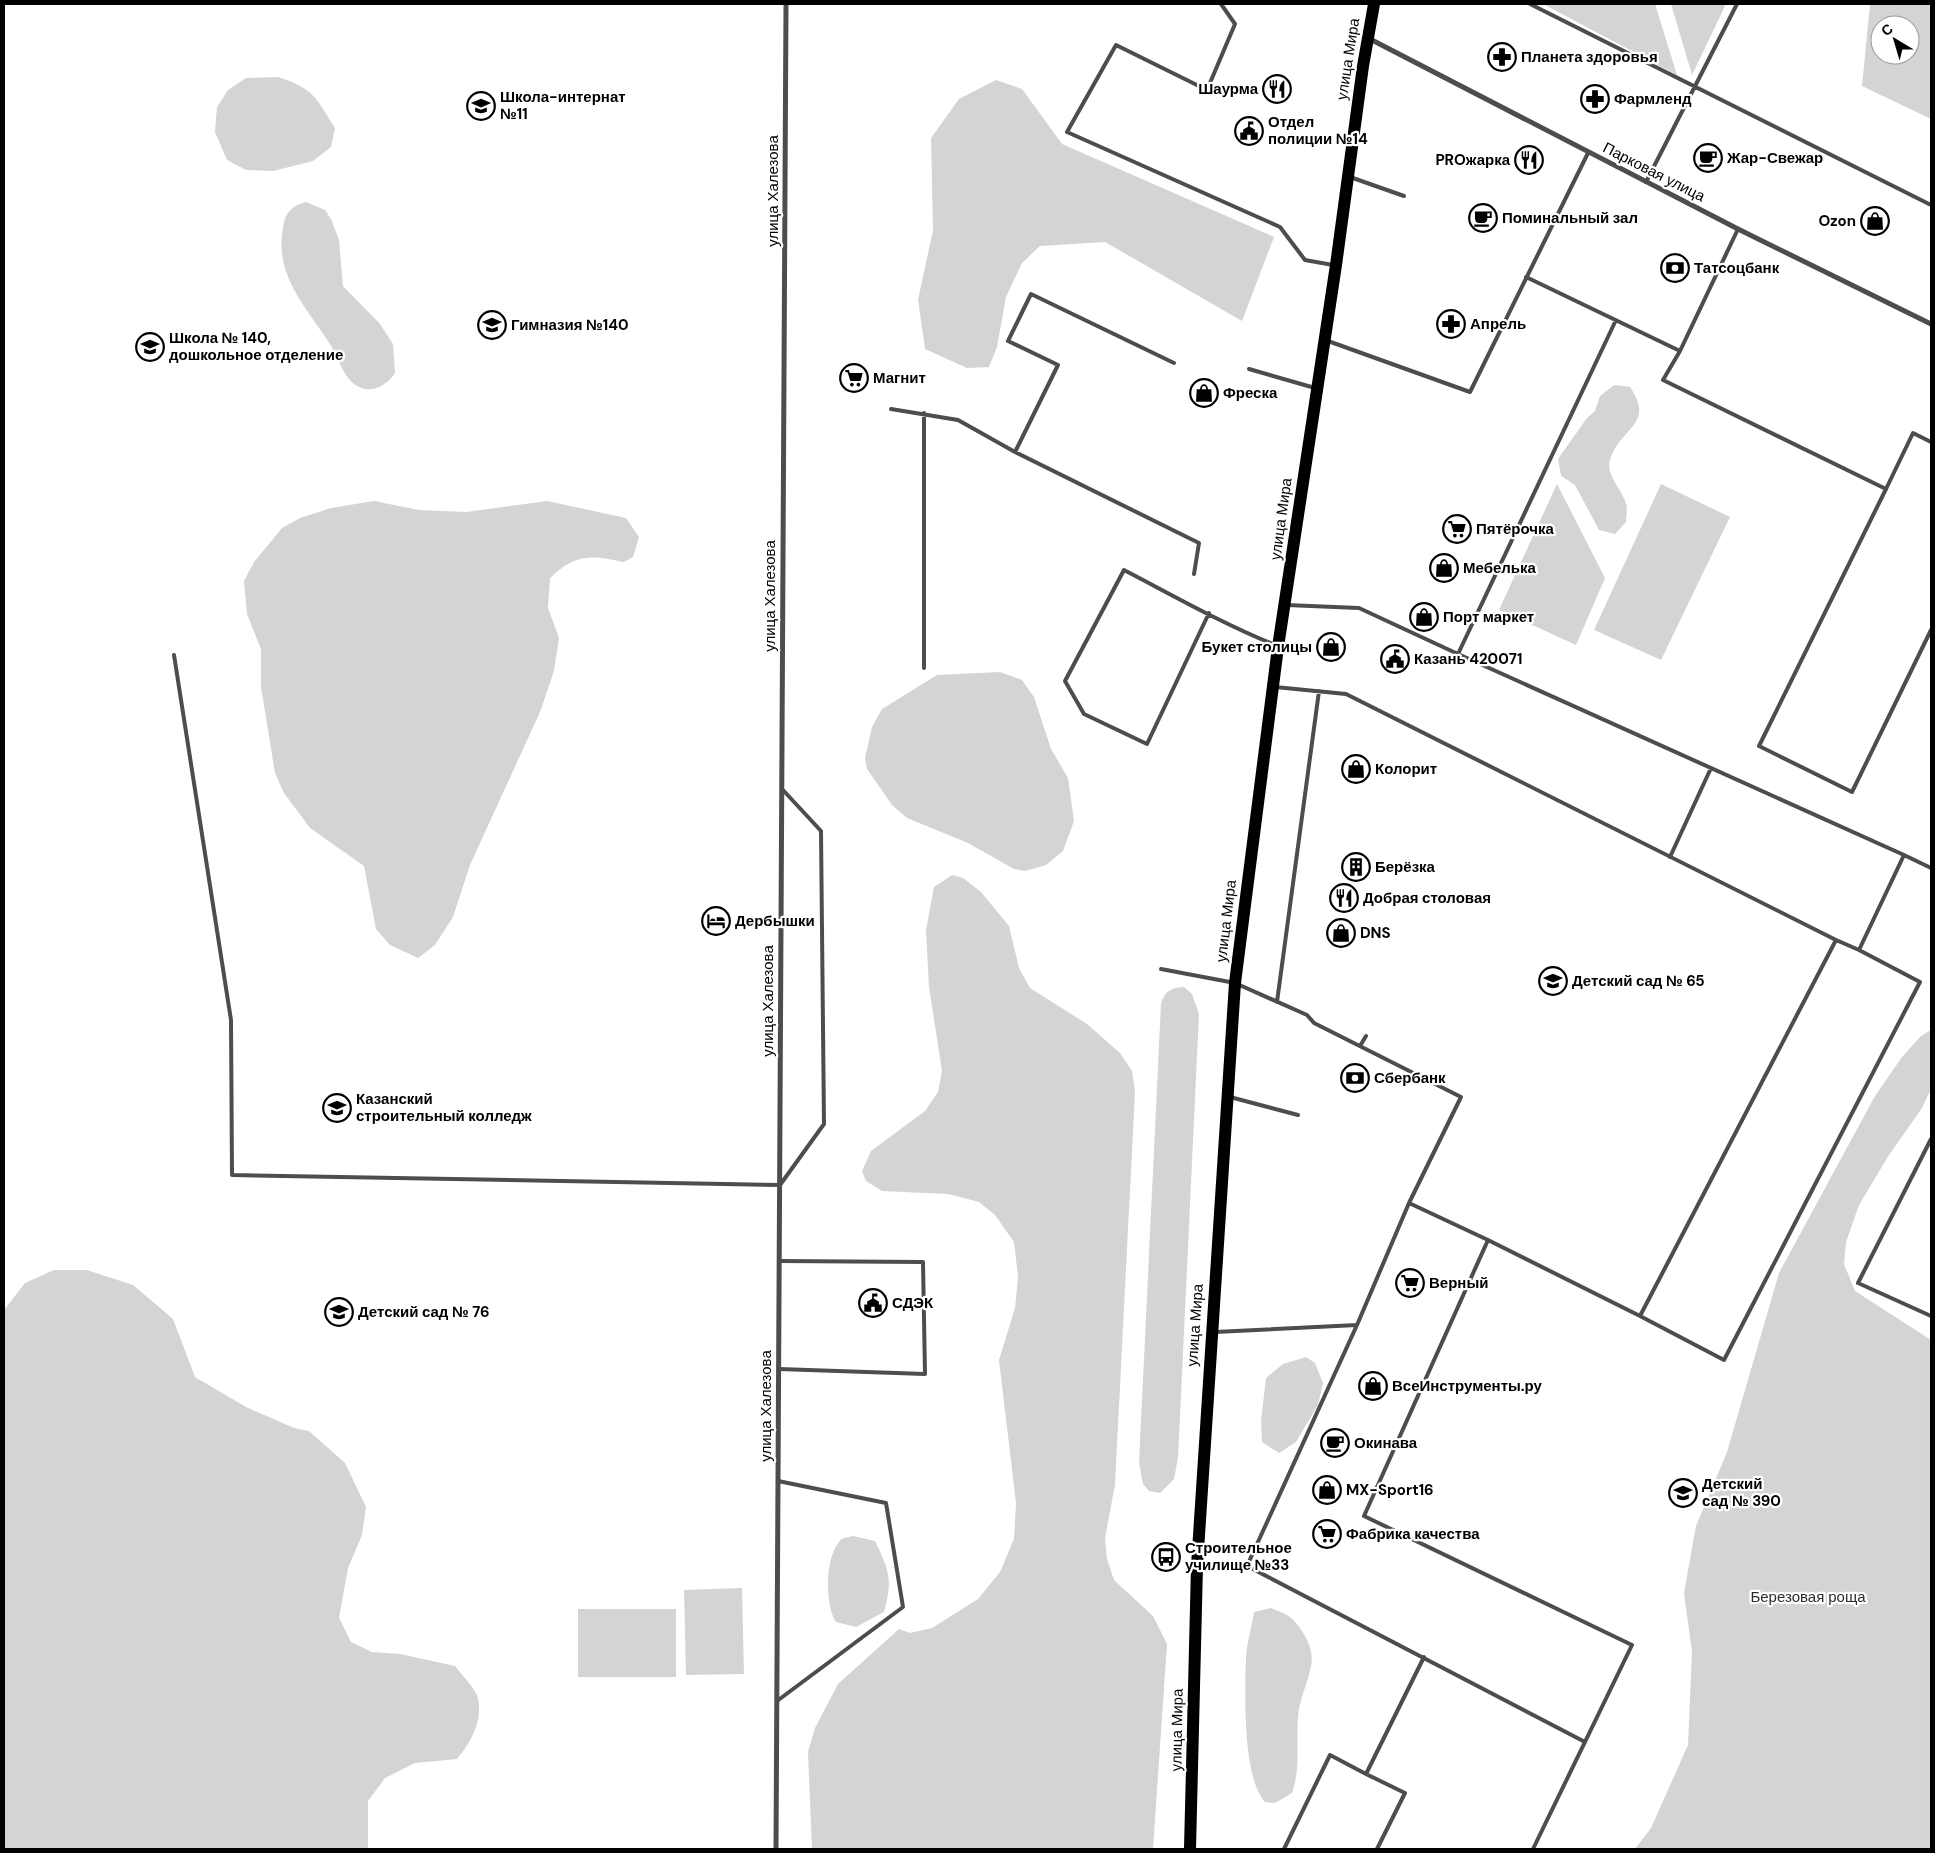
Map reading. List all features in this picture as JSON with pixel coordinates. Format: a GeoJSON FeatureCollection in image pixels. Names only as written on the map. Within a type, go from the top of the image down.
{"type":"FeatureCollection","features":[{"type":"Feature","properties":{"kind":"main road","name":"улица Мира"},"geometry":{"type":"LineString","coordinates":[[1190,1849],[1197,1566],[1234,983],[1284,605],[1374,4]]}},
{"type":"Feature","properties":{"kind":"street","name":"улица Халезова"},"geometry":{"type":"LineString","coordinates":[[776,1849],[786,4]]}},
{"type":"Feature","properties":{"kind":"street","name":"Парковая улица"},"geometry":{"type":"LineString","coordinates":[[1368,38],[1588,153],[1931,324]]}},
{"type":"Feature","properties":{"kind":"lane"},"geometry":{"type":"LineString","coordinates":[[1220,4],[1235,24],[1207,90],[1116,45],[1067,132],[1280,227],[1304,260],[1336,266]]}},
{"type":"Feature","properties":{"kind":"lane"},"geometry":{"type":"LineString","coordinates":[[1530,4],[1931,205]]}},
{"type":"Feature","properties":{"kind":"lane"},"geometry":{"type":"LineString","coordinates":[[1646,182],[1737,4]]}},
{"type":"Feature","properties":{"kind":"lane"},"geometry":{"type":"LineString","coordinates":[[1323,339],[1470,392],[1588,153]]}},
{"type":"Feature","properties":{"kind":"lane"},"geometry":{"type":"LineString","coordinates":[[1348,176],[1404,196]]}},
{"type":"Feature","properties":{"kind":"lane"},"geometry":{"type":"LineString","coordinates":[[1738,229],[1680,351],[1663,380],[1886,489]]}},
{"type":"Feature","properties":{"kind":"lane"},"geometry":{"type":"LineString","coordinates":[[1526,277],[1680,351]]}},
{"type":"Feature","properties":{"kind":"lane"},"geometry":{"type":"LineString","coordinates":[[1015,452],[1058,365],[1008,341],[1032,294],[1174,363]]}},
{"type":"Feature","properties":{"kind":"lane"},"geometry":{"type":"LineString","coordinates":[[1458,654],[1616,320]]}},
{"type":"Feature","properties":{"kind":"lane"},"geometry":{"type":"LineString","coordinates":[[1249,370],[1316,388]]}},
{"type":"Feature","properties":{"kind":"lane"},"geometry":{"type":"LineString","coordinates":[[891,408],[958,420],[1015,452],[1199,543],[1194,574]]}},
{"type":"Feature","properties":{"kind":"lane"},"geometry":{"type":"LineString","coordinates":[[924,413],[924,668]]}},
{"type":"Feature","properties":{"kind":"lane"},"geometry":{"type":"LineString","coordinates":[[1931,442],[1913,433],[1759,746],[1852,792],[1931,630]]}},
{"type":"Feature","properties":{"kind":"lane"},"geometry":{"type":"LineString","coordinates":[[1209,613],[1147,744],[1084,714],[1065,681],[1124,570],[1209,613],[1238,630],[1278,647]]}},
{"type":"Feature","properties":{"kind":"lane"},"geometry":{"type":"LineString","coordinates":[[1284,605],[1359,608],[1931,868]]}},
{"type":"Feature","properties":{"kind":"lane"},"geometry":{"type":"LineString","coordinates":[[174,655],[230,1020],[232,1175],[780,1184],[824,1124],[821,831],[782,789]]}},
{"type":"Feature","properties":{"kind":"lane"},"geometry":{"type":"LineString","coordinates":[[1273,686],[1346,694],[1920,982],[1724,1360],[1488,1240],[1409,1203]]}},
{"type":"Feature","properties":{"kind":"lane"},"geometry":{"type":"LineString","coordinates":[[1277,1002],[1319,691]]}},
{"type":"Feature","properties":{"kind":"lane"},"geometry":{"type":"LineString","coordinates":[[1670,857],[1711,768]]}},
{"type":"Feature","properties":{"kind":"lane"},"geometry":{"type":"LineString","coordinates":[[1859,950],[1904,855]]}},
{"type":"Feature","properties":{"kind":"lane"},"geometry":{"type":"LineString","coordinates":[[1640,1316],[1836,940]]}},
{"type":"Feature","properties":{"kind":"lane"},"geometry":{"type":"LineString","coordinates":[[1161,969],[1234,983],[1306,1016],[1314,1023],[1461,1097],[1409,1203],[1357,1325],[1247,1566]]}},
{"type":"Feature","properties":{"kind":"lane"},"geometry":{"type":"LineString","coordinates":[[1360,1046],[1366,1036]]}},
{"type":"Feature","properties":{"kind":"lane"},"geometry":{"type":"LineString","coordinates":[[1226,1096],[1298,1115]]}},
{"type":"Feature","properties":{"kind":"lane"},"geometry":{"type":"LineString","coordinates":[[1931,1139],[1858,1283],[1931,1316]]}},
{"type":"Feature","properties":{"kind":"lane"},"geometry":{"type":"LineString","coordinates":[[1488,1240],[1364,1516],[1632,1645],[1533,1849]]}},
{"type":"Feature","properties":{"kind":"lane"},"geometry":{"type":"LineString","coordinates":[[779,1261],[923,1262],[925,1374],[779,1369]]}},
{"type":"Feature","properties":{"kind":"lane"},"geometry":{"type":"LineString","coordinates":[[1211,1332],[1357,1325]]}},
{"type":"Feature","properties":{"kind":"lane"},"geometry":{"type":"LineString","coordinates":[[777,1701],[903,1607],[886,1503],[778,1481]]}},
{"type":"Feature","properties":{"kind":"lane"},"geometry":{"type":"LineString","coordinates":[[1197,1566],[1247,1566],[1585,1742]]}},
{"type":"Feature","properties":{"kind":"lane"},"geometry":{"type":"LineString","coordinates":[[1366,1774],[1424,1657]]}},
{"type":"Feature","properties":{"kind":"lane"},"geometry":{"type":"LineString","coordinates":[[1284,1849],[1330,1755],[1405,1793],[1377,1849]]}},
{"type":"Feature","properties":{"kind":"green space"},"geometry":{"type":"Polygon","coordinates":[[[1543,4],[1655,4],[1677,75],[1543,4]]]}},
{"type":"Feature","properties":{"kind":"green space"},"geometry":{"type":"Polygon","coordinates":[[[1671,4],[1726,4],[1692,75],[1671,4]]]}},
{"type":"Feature","properties":{"kind":"green space"},"geometry":{"type":"Polygon","coordinates":[[[1870,4],[1931,4],[1931,119],[1862,86],[1870,4]]]}},
{"type":"Feature","properties":{"kind":"green space"},"geometry":{"type":"Polygon","coordinates":[[[278,77],[307,90],[318,101],[335,128],[331,147],[313,161],[273,171],[246,170],[227,160],[215,132],[217,107],[228,90],[246,78],[278,77]]]}},
{"type":"Feature","properties":{"kind":"green space"},"geometry":{"type":"Polygon","coordinates":[[[996,80],[1022,89],[1062,144],[1274,237],[1242,321],[1105,242],[1040,246],[1022,263],[1006,297],[997,347],[989,367],[967,368],[925,349],[918,300],[933,230],[931,138],[959,99],[996,80]]]}},
{"type":"Feature","properties":{"kind":"green space"},"geometry":{"type":"Polygon","coordinates":[[[306,202],[325,210],[331,219],[339,240],[343,286],[380,324],[393,344],[395,373],[388,381],[375,389],[364,389],[349,379],[330,344],[294,290],[288,276],[283,261],[281,245],[284,223],[287,214],[293,208],[306,202]]]}},
{"type":"Feature","properties":{"kind":"green space"},"geometry":{"type":"Polygon","coordinates":[[[1614,385],[1630,387],[1637,399],[1639,409],[1634,425],[1616,447],[1609,464],[1612,476],[1627,507],[1626,522],[1615,534],[1599,530],[1575,485],[1561,476],[1558,459],[1587,418],[1595,411],[1600,396],[1614,385]]]}},
{"type":"Feature","properties":{"kind":"green space"},"geometry":{"type":"Polygon","coordinates":[[[1557,484],[1605,578],[1576,645],[1499,610],[1557,484]]]}},
{"type":"Feature","properties":{"kind":"green space"},"geometry":{"type":"Polygon","coordinates":[[[1661,484],[1730,517],[1661,660],[1594,630],[1661,484]]]}},
{"type":"Feature","properties":{"kind":"green space"},"geometry":{"type":"Polygon","coordinates":[[[374,501],[419,510],[466,512],[547,501],[626,518],[639,537],[633,557],[624,562],[593,557],[584,558],[568,564],[550,578],[548,608],[559,638],[554,671],[540,712],[470,865],[453,917],[435,945],[418,958],[390,945],[376,929],[364,866],[310,828],[284,793],[275,773],[261,687],[261,649],[247,614],[244,581],[254,562],[282,528],[300,518],[331,508],[374,501]]]}},
{"type":"Feature","properties":{"kind":"green space"},"geometry":{"type":"Polygon","coordinates":[[[1000,672],[1022,680],[1034,697],[1051,749],[1068,778],[1074,821],[1063,851],[1046,865],[1025,871],[1014,869],[968,843],[907,818],[892,805],[867,769],[865,758],[872,727],[882,709],[937,675],[1000,672]]]}},
{"type":"Feature","properties":{"kind":"green space"},"geometry":{"type":"Polygon","coordinates":[[[952,875],[963,878],[981,892],[1009,926],[1019,968],[1030,988],[1087,1024],[1120,1053],[1132,1071],[1135,1092],[1115,1485],[1105,1538],[1107,1559],[1114,1580],[1153,1616],[1167,1644],[1153,1849],[812,1849],[808,1752],[815,1728],[838,1684],[899,1629],[910,1633],[932,1628],[978,1599],[1000,1572],[1014,1539],[1016,1503],[999,1360],[1015,1308],[1018,1277],[1014,1242],[995,1215],[979,1202],[948,1194],[882,1191],[866,1181],[862,1171],[871,1151],[925,1111],[938,1092],[942,1071],[929,987],[926,930],[934,887],[952,875]]]}},
{"type":"Feature","properties":{"kind":"green space"},"geometry":{"type":"Polygon","coordinates":[[[1184,987],[1192,994],[1199,1014],[1178,1458],[1174,1479],[1160,1493],[1149,1491],[1143,1484],[1139,1463],[1161,1004],[1164,996],[1169,991],[1184,987]]]}},
{"type":"Feature","properties":{"kind":"green space","name":"Березовая роща"},"geometry":{"type":"Polygon","coordinates":[[[1931,1030],[1931,1089],[1922,1108],[1889,1155],[1859,1205],[1846,1242],[1844,1264],[1855,1291],[1931,1340],[1931,1849],[1635,1849],[1651,1828],[1688,1745],[1692,1652],[1684,1593],[1696,1526],[1727,1452],[1779,1273],[1875,1096],[1902,1057],[1921,1036],[1931,1030]]]}},
{"type":"Feature","properties":{"kind":"green space"},"geometry":{"type":"Polygon","coordinates":[[[54,1270],[87,1270],[133,1285],[173,1319],[195,1377],[246,1407],[294,1428],[309,1431],[345,1463],[366,1507],[362,1535],[348,1568],[339,1618],[351,1642],[372,1652],[400,1654],[455,1666],[476,1694],[479,1715],[475,1731],[457,1759],[415,1763],[385,1778],[368,1801],[368,1849],[4,1849],[4,1310],[25,1283],[54,1270]]]}},
{"type":"Feature","properties":{"kind":"green space"},"geometry":{"type":"Polygon","coordinates":[[[1306,1357],[1315,1363],[1323,1383],[1318,1405],[1296,1442],[1279,1453],[1262,1442],[1261,1421],[1266,1378],[1283,1364],[1306,1357]]]}},
{"type":"Feature","properties":{"kind":"green space"},"geometry":{"type":"Polygon","coordinates":[[[853,1536],[875,1541],[884,1560],[889,1583],[884,1612],[856,1627],[836,1622],[829,1603],[828,1592],[829,1567],[836,1546],[842,1539],[853,1536]]]}},
{"type":"Feature","properties":{"kind":"green space"},"geometry":{"type":"Polygon","coordinates":[[[742,1588],[744,1674],[686,1675],[684,1590],[742,1588]]]}},
{"type":"Feature","properties":{"kind":"green space"},"geometry":{"type":"Polygon","coordinates":[[[1271,1608],[1289,1616],[1300,1628],[1310,1646],[1312,1660],[1299,1711],[1295,1783],[1292,1793],[1275,1803],[1265,1802],[1252,1773],[1246,1733],[1245,1691],[1247,1646],[1254,1612],[1271,1608]]]}},
{"type":"Feature","properties":{"kind":"green space"},"geometry":{"type":"Polygon","coordinates":[[[578,1609],[676,1609],[676,1677],[578,1677],[578,1609]]]}},
{"type":"Feature","properties":{"kind":"place","name":"Планета здоровья"},"geometry":{"type":"Point","coordinates":[1502,57]}},
{"type":"Feature","properties":{"kind":"place","name":"Шаурма"},"geometry":{"type":"Point","coordinates":[1277,89]}},
{"type":"Feature","properties":{"kind":"place","name":"Фармленд"},"geometry":{"type":"Point","coordinates":[1595,99]}},
{"type":"Feature","properties":{"kind":"place","name":"Школа-интернат №11"},"geometry":{"type":"Point","coordinates":[481,106]}},
{"type":"Feature","properties":{"kind":"place","name":"Отдел полиции №14"},"geometry":{"type":"Point","coordinates":[1249,131]}},
{"type":"Feature","properties":{"kind":"place","name":"Жар-Свежар"},"geometry":{"type":"Point","coordinates":[1708,158]}},
{"type":"Feature","properties":{"kind":"place","name":"PROжарка"},"geometry":{"type":"Point","coordinates":[1529,160]}},
{"type":"Feature","properties":{"kind":"place","name":"Поминальный зал"},"geometry":{"type":"Point","coordinates":[1483,218]}},
{"type":"Feature","properties":{"kind":"place","name":"Ozon"},"geometry":{"type":"Point","coordinates":[1875,221]}},
{"type":"Feature","properties":{"kind":"place","name":"Татсоцбанк"},"geometry":{"type":"Point","coordinates":[1675,268]}},
{"type":"Feature","properties":{"kind":"place","name":"Апрель"},"geometry":{"type":"Point","coordinates":[1451,324]}},
{"type":"Feature","properties":{"kind":"place","name":"Гимназия №140"},"geometry":{"type":"Point","coordinates":[492,325]}},
{"type":"Feature","properties":{"kind":"place","name":"Школа № 140, дошкольное отделение"},"geometry":{"type":"Point","coordinates":[150,347]}},
{"type":"Feature","properties":{"kind":"place","name":"Магнит"},"geometry":{"type":"Point","coordinates":[854,378]}},
{"type":"Feature","properties":{"kind":"place","name":"Фреска"},"geometry":{"type":"Point","coordinates":[1204,393]}},
{"type":"Feature","properties":{"kind":"place","name":"Пятёрочка"},"geometry":{"type":"Point","coordinates":[1457,529]}},
{"type":"Feature","properties":{"kind":"place","name":"Мебелька"},"geometry":{"type":"Point","coordinates":[1444,568]}},
{"type":"Feature","properties":{"kind":"place","name":"Порт маркет"},"geometry":{"type":"Point","coordinates":[1424,617]}},
{"type":"Feature","properties":{"kind":"place","name":"Букет столицы"},"geometry":{"type":"Point","coordinates":[1331,647]}},
{"type":"Feature","properties":{"kind":"place","name":"Казань 420071"},"geometry":{"type":"Point","coordinates":[1395,659]}},
{"type":"Feature","properties":{"kind":"place","name":"Колорит"},"geometry":{"type":"Point","coordinates":[1356,769]}},
{"type":"Feature","properties":{"kind":"place","name":"Берёзка"},"geometry":{"type":"Point","coordinates":[1356,867]}},
{"type":"Feature","properties":{"kind":"place","name":"Добрая столовая"},"geometry":{"type":"Point","coordinates":[1344,898]}},
{"type":"Feature","properties":{"kind":"place","name":"Дербышки"},"geometry":{"type":"Point","coordinates":[716,921]}},
{"type":"Feature","properties":{"kind":"place","name":"DNS"},"geometry":{"type":"Point","coordinates":[1341,933]}},
{"type":"Feature","properties":{"kind":"place","name":"Детский сад № 65"},"geometry":{"type":"Point","coordinates":[1553,981]}},
{"type":"Feature","properties":{"kind":"place","name":"Сбербанк"},"geometry":{"type":"Point","coordinates":[1355,1078]}},
{"type":"Feature","properties":{"kind":"place","name":"Казанский строительный колледж"},"geometry":{"type":"Point","coordinates":[337,1108]}},
{"type":"Feature","properties":{"kind":"place","name":"Верный"},"geometry":{"type":"Point","coordinates":[1410,1283]}},
{"type":"Feature","properties":{"kind":"place","name":"СДЭК"},"geometry":{"type":"Point","coordinates":[873,1303]}},
{"type":"Feature","properties":{"kind":"place","name":"Детский сад № 76"},"geometry":{"type":"Point","coordinates":[339,1312]}},
{"type":"Feature","properties":{"kind":"place","name":"ВсеИнструменты.ру"},"geometry":{"type":"Point","coordinates":[1373,1386]}},
{"type":"Feature","properties":{"kind":"place","name":"Окинава"},"geometry":{"type":"Point","coordinates":[1335,1443]}},
{"type":"Feature","properties":{"kind":"place","name":"MX-Sport16"},"geometry":{"type":"Point","coordinates":[1327,1490]}},
{"type":"Feature","properties":{"kind":"place","name":"Детский сад № 390"},"geometry":{"type":"Point","coordinates":[1683,1493]}},
{"type":"Feature","properties":{"kind":"place","name":"Фабрика качества"},"geometry":{"type":"Point","coordinates":[1327,1534]}},
{"type":"Feature","properties":{"kind":"place","name":"Строительное училище №33"},"geometry":{"type":"Point","coordinates":[1166,1557]}}]}
